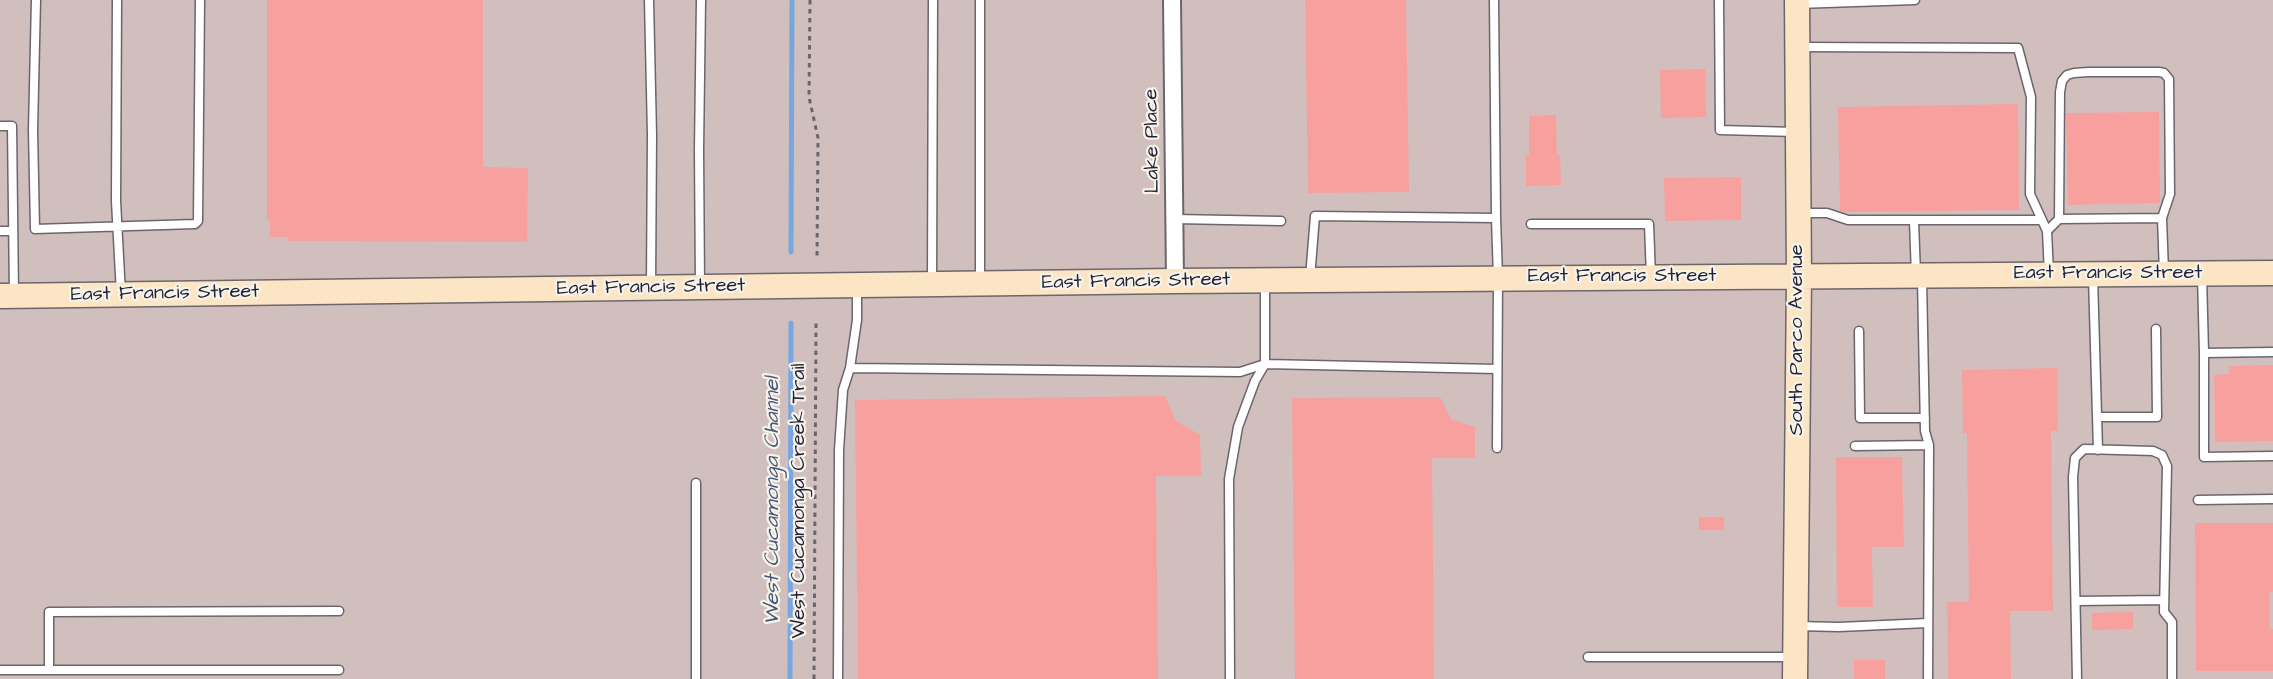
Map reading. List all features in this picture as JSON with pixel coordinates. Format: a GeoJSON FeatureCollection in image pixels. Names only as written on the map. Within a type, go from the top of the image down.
{"type":"FeatureCollection","features":[{"type":"Feature","properties":{"kind":"street","name":"Lake Place"},"geometry":{"type":"LineString","coordinates":[[1172,0],[1175,281]]}},
{"type":"Feature","properties":{"kind":"street","name":"South Parco Avenue"},"geometry":{"type":"LineString","coordinates":[[1795,668],[1799,276],[1797,2]]}},
{"type":"Feature","properties":{"kind":"street","name":"East Francis Street"},"geometry":{"type":"LineString","coordinates":[[7,296],[1264,280],[2273,273]]}},
{"type":"Feature","properties":{"kind":"lane"},"geometry":{"type":"LineString","coordinates":[[36,0],[33,130],[35,229],[195,224],[198,221],[200,0]]}},
{"type":"Feature","properties":{"kind":"lane"},"geometry":{"type":"LineString","coordinates":[[117,0],[117,225],[121,294]]}},
{"type":"Feature","properties":{"kind":"lane"},"geometry":{"type":"LineString","coordinates":[[648,0],[652,135],[651,288]]}},
{"type":"Feature","properties":{"kind":"lane"},"geometry":{"type":"LineString","coordinates":[[700,287],[701,0]]}},
{"type":"Feature","properties":{"kind":"lane"},"geometry":{"type":"LineString","coordinates":[[932,284],[933,0]]}},
{"type":"Feature","properties":{"kind":"lane"},"geometry":{"type":"LineString","coordinates":[[980,0],[980,283]]}},
{"type":"Feature","properties":{"kind":"lane"},"geometry":{"type":"LineString","coordinates":[[1494,0],[1498,279],[1497,448]]}},
{"type":"Feature","properties":{"kind":"lane"},"geometry":{"type":"LineString","coordinates":[[1719,0],[1720,130],[1798,132]]}},
{"type":"Feature","properties":{"kind":"lane"},"geometry":{"type":"LineString","coordinates":[[1797,2],[1915,0]]}},
{"type":"Feature","properties":{"kind":"lane"},"geometry":{"type":"LineString","coordinates":[[1797,47],[2018,48],[2031,97],[2030,194],[2047,231],[2049,274]]}},
{"type":"Feature","properties":{"kind":"lane"},"geometry":{"type":"LineString","coordinates":[[2047,231],[2059,219],[2062,81],[2067,75],[2074,73],[2164,73],[2169,79],[2169,194],[2162,218],[2164,273]]}},
{"type":"Feature","properties":{"kind":"lane"},"geometry":{"type":"LineString","coordinates":[[0,126],[12,126],[14,231],[7,296]]}},
{"type":"Feature","properties":{"kind":"lane"},"geometry":{"type":"LineString","coordinates":[[1798,213],[1827,213],[1848,220],[2042,220]]}},
{"type":"Feature","properties":{"kind":"lane"},"geometry":{"type":"LineString","coordinates":[[1310,280],[1315,216],[1496,218]]}},
{"type":"Feature","properties":{"kind":"lane"},"geometry":{"type":"LineString","coordinates":[[2059,219],[2162,218]]}},
{"type":"Feature","properties":{"kind":"lane"},"geometry":{"type":"LineString","coordinates":[[1174,219],[1281,221]]}},
{"type":"Feature","properties":{"kind":"lane"},"geometry":{"type":"LineString","coordinates":[[1914,221],[1919,275],[1925,431],[1929,445],[1928,679]]}},
{"type":"Feature","properties":{"kind":"lane"},"geometry":{"type":"LineString","coordinates":[[1531,224],[1649,224],[1651,277]]}},
{"type":"Feature","properties":{"kind":"lane"},"geometry":{"type":"LineString","coordinates":[[0,231],[14,231]]}},
{"type":"Feature","properties":{"kind":"lane"},"geometry":{"type":"LineString","coordinates":[[2202,273],[2204,457],[2273,456]]}},
{"type":"Feature","properties":{"kind":"lane"},"geometry":{"type":"LineString","coordinates":[[2093,274],[2098,450]]}},
{"type":"Feature","properties":{"kind":"lane"},"geometry":{"type":"LineString","coordinates":[[1230,679],[1229,479],[1238,427],[1255,381],[1264,364],[1264,280]]}},
{"type":"Feature","properties":{"kind":"lane"},"geometry":{"type":"LineString","coordinates":[[838,679],[839,450],[843,390],[850,368],[857,320],[857,285]]}},
{"type":"Feature","properties":{"kind":"lane"},"geometry":{"type":"LineString","coordinates":[[2097,417],[2157,417],[2156,329]]}},
{"type":"Feature","properties":{"kind":"lane"},"geometry":{"type":"LineString","coordinates":[[1859,331],[1860,418],[1925,418]]}},
{"type":"Feature","properties":{"kind":"lane"},"geometry":{"type":"LineString","coordinates":[[2204,353],[2273,352]]}},
{"type":"Feature","properties":{"kind":"lane"},"geometry":{"type":"LineString","coordinates":[[850,368],[1240,372],[1264,364],[1497,369]]}},
{"type":"Feature","properties":{"kind":"lane"},"geometry":{"type":"LineString","coordinates":[[1855,446],[1929,445]]}},
{"type":"Feature","properties":{"kind":"lane"},"geometry":{"type":"LineString","coordinates":[[2077,679],[2073,477],[2075,458],[2084,449],[2153,451],[2163,455],[2167,466],[2164,612],[2172,622],[2172,679]]}},
{"type":"Feature","properties":{"kind":"lane"},"geometry":{"type":"LineString","coordinates":[[696,483],[696,679]]}},
{"type":"Feature","properties":{"kind":"lane"},"geometry":{"type":"LineString","coordinates":[[2198,500],[2273,499]]}},
{"type":"Feature","properties":{"kind":"lane"},"geometry":{"type":"LineString","coordinates":[[2076,601],[2164,600]]}},
{"type":"Feature","properties":{"kind":"lane"},"geometry":{"type":"LineString","coordinates":[[49,670],[49,612],[339,611]]}},
{"type":"Feature","properties":{"kind":"lane"},"geometry":{"type":"LineString","coordinates":[[1796,626],[1839,627],[1928,623]]}},
{"type":"Feature","properties":{"kind":"lane"},"geometry":{"type":"LineString","coordinates":[[1588,657],[1795,668]]}},
{"type":"Feature","properties":{"kind":"lane"},"geometry":{"type":"LineString","coordinates":[[0,670],[339,670]]}},
{"type":"Feature","properties":{"kind":"path"},"geometry":{"type":"LineString","coordinates":[[810,0],[809,97],[818,138],[817,257]]}},
{"type":"Feature","properties":{"kind":"path","name":"West Cucamonga Creek Trail"},"geometry":{"type":"LineString","coordinates":[[814,679],[816,323]]}},
{"type":"Feature","properties":{"kind":"shaded area"},"geometry":{"type":"Polygon","coordinates":[[[0,0],[2273,0],[2273,679],[0,679],[0,0]]]}},
{"type":"Feature","properties":{"kind":"building"},"geometry":{"type":"Polygon","coordinates":[[[267,0],[483,0],[483,167],[528,168],[527,242],[288,241],[288,237],[270,237],[270,220],[267,220],[267,0]]]}},
{"type":"Feature","properties":{"kind":"building"},"geometry":{"type":"Polygon","coordinates":[[[1305,0],[1406,0],[1409,192],[1308,193],[1305,0]]]}},
{"type":"Feature","properties":{"kind":"building"},"geometry":{"type":"Polygon","coordinates":[[[1705,69],[1706,117],[1661,118],[1660,70],[1705,69]]]}},
{"type":"Feature","properties":{"kind":"building"},"geometry":{"type":"Polygon","coordinates":[[[2018,104],[2019,210],[1840,211],[1838,107],[2018,104]]]}},
{"type":"Feature","properties":{"kind":"building"},"geometry":{"type":"Polygon","coordinates":[[[2159,112],[2160,203],[2068,205],[2066,113],[2159,112]]]}},
{"type":"Feature","properties":{"kind":"building"},"geometry":{"type":"Polygon","coordinates":[[[1556,115],[1557,155],[1560,155],[1561,185],[1526,186],[1529,116],[1556,115]]]}},
{"type":"Feature","properties":{"kind":"building"},"geometry":{"type":"Polygon","coordinates":[[[1741,177],[1741,220],[1665,221],[1664,178],[1741,177]]]}},
{"type":"Feature","properties":{"kind":"building"},"geometry":{"type":"Polygon","coordinates":[[[2273,365],[2273,441],[2215,442],[2214,375],[2229,374],[2229,366],[2273,365]]]}},
{"type":"Feature","properties":{"kind":"building"},"geometry":{"type":"Polygon","coordinates":[[[2057,368],[2058,431],[2051,431],[2053,611],[2010,611],[2011,679],[1948,679],[1947,602],[1969,602],[1967,433],[1963,433],[1962,370],[2057,368]]]}},
{"type":"Feature","properties":{"kind":"building"},"geometry":{"type":"Polygon","coordinates":[[[1165,396],[1176,421],[1200,435],[1201,476],[1156,476],[1158,679],[858,679],[855,400],[1165,396]]]}},
{"type":"Feature","properties":{"kind":"building"},"geometry":{"type":"Polygon","coordinates":[[[1440,397],[1451,419],[1475,427],[1475,458],[1432,458],[1434,679],[1295,679],[1292,398],[1440,397]]]}},
{"type":"Feature","properties":{"kind":"building"},"geometry":{"type":"Polygon","coordinates":[[[1836,457],[1902,457],[1904,547],[1872,547],[1873,607],[1837,607],[1836,457]]]}},
{"type":"Feature","properties":{"kind":"building"},"geometry":{"type":"Polygon","coordinates":[[[1699,517],[1724,517],[1724,530],[1699,530],[1699,517]]]}},
{"type":"Feature","properties":{"kind":"building"},"geometry":{"type":"Polygon","coordinates":[[[2195,523],[2273,523],[2273,592],[2269,592],[2270,629],[2273,629],[2273,671],[2196,671],[2195,523]]]}},
{"type":"Feature","properties":{"kind":"building"},"geometry":{"type":"Polygon","coordinates":[[[2133,612],[2133,629],[2092,630],[2092,613],[2133,612]]]}},
{"type":"Feature","properties":{"kind":"building"},"geometry":{"type":"Polygon","coordinates":[[[1854,660],[1885,660],[1885,679],[1854,679],[1854,660]]]}},
{"type":"Feature","properties":{"kind":"waterway","name":"West Cucamonga Channel"},"geometry":{"type":"LineString","coordinates":[[791,252],[792,0]]}},
{"type":"Feature","properties":{"kind":"waterway","name":"West Cucamonga Channel"},"geometry":{"type":"LineString","coordinates":[[790,679],[791,323]]}}]}
